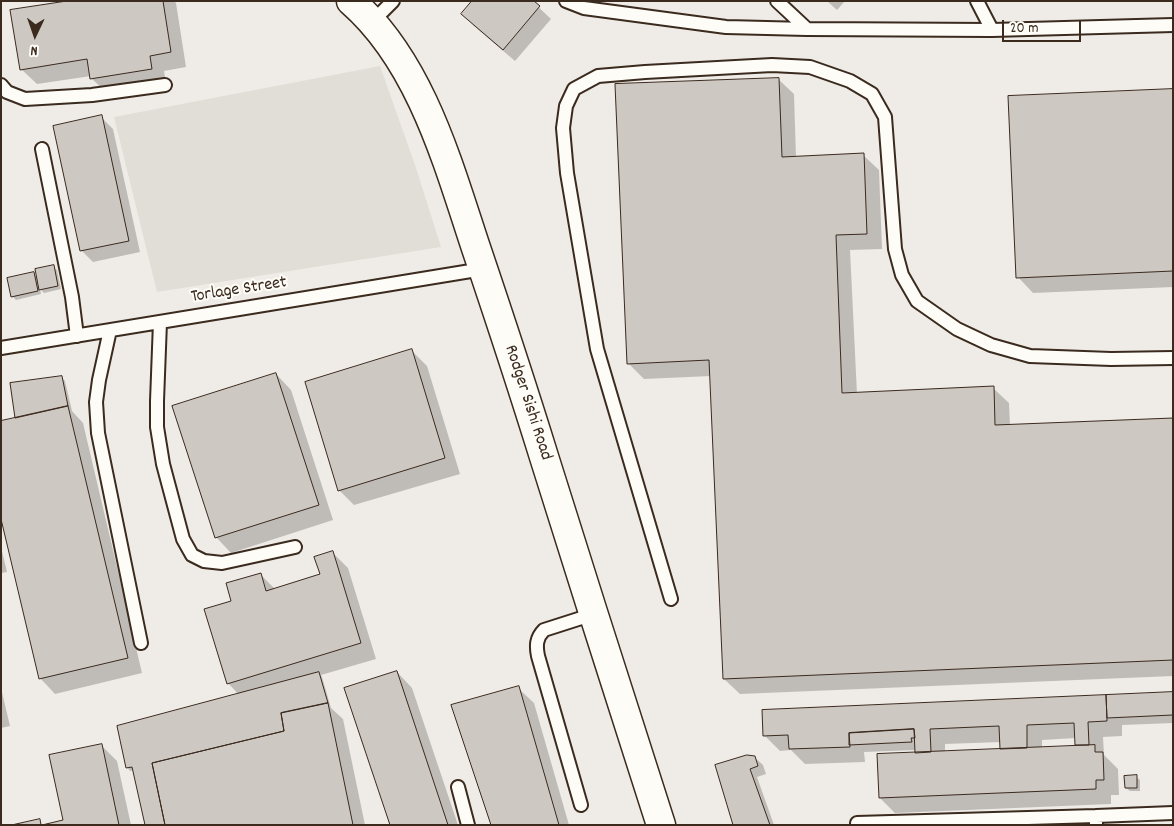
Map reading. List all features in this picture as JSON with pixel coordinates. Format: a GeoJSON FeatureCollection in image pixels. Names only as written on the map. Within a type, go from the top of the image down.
{"type":"FeatureCollection","features":[{"type":"Feature","properties":{"kind":"street","name":"Rodger Sishi Road"},"geometry":{"type":"LineString","coordinates":[[351,1],[365,13],[401,60],[427,110],[447,162],[661,825]]}},
{"type":"Feature","properties":{"kind":"lane"},"geometry":{"type":"LineString","coordinates":[[372,22],[393,1]]}},
{"type":"Feature","properties":{"kind":"lane"},"geometry":{"type":"LineString","coordinates":[[566,1],[584,8],[726,27],[992,30],[1173,25]]}},
{"type":"Feature","properties":{"kind":"lane"},"geometry":{"type":"LineString","coordinates":[[777,1],[807,29]]}},
{"type":"Feature","properties":{"kind":"lane"},"geometry":{"type":"LineString","coordinates":[[977,1],[992,30]]}},
{"type":"Feature","properties":{"kind":"lane"},"geometry":{"type":"LineString","coordinates":[[670,599],[597,348],[567,174],[562,128],[566,106],[574,89],[598,76],[772,65],[810,67],[850,81],[872,94],[885,117],[895,249],[902,275],[918,300],[956,329],[991,345],[1030,356],[1111,359],[1173,358]]}},
{"type":"Feature","properties":{"kind":"lane"},"geometry":{"type":"LineString","coordinates":[[1,85],[7,92],[25,99],[92,95],[165,85]]}},
{"type":"Feature","properties":{"kind":"lane"},"geometry":{"type":"LineString","coordinates":[[42,149],[72,297],[77,336]]}},
{"type":"Feature","properties":{"kind":"lane","name":"Torlage Street"},"geometry":{"type":"LineString","coordinates":[[1,348],[483,269]]}},
{"type":"Feature","properties":{"kind":"lane"},"geometry":{"type":"LineString","coordinates":[[160,322],[157,427],[164,464],[183,539],[192,555],[204,560],[222,563],[295,547]]}},
{"type":"Feature","properties":{"kind":"lane"},"geometry":{"type":"LineString","coordinates":[[110,330],[98,380],[96,402],[98,433],[141,643]]}},
{"type":"Feature","properties":{"kind":"lane"},"geometry":{"type":"LineString","coordinates":[[580,804],[536,647],[538,638],[544,630],[594,614]]}},
{"type":"Feature","properties":{"kind":"lane"},"geometry":{"type":"LineString","coordinates":[[458,787],[468,825]]}},
{"type":"Feature","properties":{"kind":"lane"},"geometry":{"type":"LineString","coordinates":[[858,823],[1096,820],[1173,813]]}},
{"type":"Feature","properties":{"kind":"shaded area"},"geometry":{"type":"Polygon","coordinates":[[[1,1],[1173,1],[1173,825],[1,825],[1,1]]]}},
{"type":"Feature","properties":{"kind":"shaded area"},"geometry":{"type":"Polygon","coordinates":[[[380,66],[415,165],[441,247],[157,292],[114,117],[380,66]]]}},
{"type":"Feature","properties":{"kind":"building"},"geometry":{"type":"Polygon","coordinates":[[[67,1],[163,1],[171,52],[150,56],[152,69],[90,79],[87,59],[20,70],[10,10],[67,1]]]}},
{"type":"Feature","properties":{"kind":"building"},"geometry":{"type":"Polygon","coordinates":[[[472,1],[534,1],[540,6],[503,50],[461,14],[472,1]]]}},
{"type":"Feature","properties":{"kind":"building"},"geometry":{"type":"Polygon","coordinates":[[[779,78],[782,157],[864,153],[867,234],[836,235],[842,393],[994,386],[995,425],[1173,418],[1173,660],[723,679],[709,360],[627,364],[615,84],[779,78]]]}},
{"type":"Feature","properties":{"kind":"building"},"geometry":{"type":"Polygon","coordinates":[[[1173,89],[1173,271],[1016,278],[1008,96],[1173,89]]]}},
{"type":"Feature","properties":{"kind":"building"},"geometry":{"type":"Polygon","coordinates":[[[102,115],[129,241],[80,251],[53,126],[102,115]]]}},
{"type":"Feature","properties":{"kind":"building"},"geometry":{"type":"Polygon","coordinates":[[[54,265],[58,286],[39,290],[35,269],[54,265]]]}},
{"type":"Feature","properties":{"kind":"building"},"geometry":{"type":"Polygon","coordinates":[[[34,272],[38,291],[11,297],[7,278],[34,272]]]}},
{"type":"Feature","properties":{"kind":"building"},"geometry":{"type":"Polygon","coordinates":[[[412,349],[445,458],[338,491],[305,382],[412,349]]]}},
{"type":"Feature","properties":{"kind":"building"},"geometry":{"type":"Polygon","coordinates":[[[276,373],[319,505],[215,538],[172,406],[276,373]]]}},
{"type":"Feature","properties":{"kind":"building"},"geometry":{"type":"Polygon","coordinates":[[[62,376],[68,406],[15,418],[10,383],[62,376]]]}},
{"type":"Feature","properties":{"kind":"building"},"geometry":{"type":"Polygon","coordinates":[[[68,406],[128,658],[39,679],[1,519],[1,421],[68,406]]]}},
{"type":"Feature","properties":{"kind":"building"},"geometry":{"type":"Polygon","coordinates":[[[333,551],[361,643],[227,684],[204,609],[231,601],[226,583],[261,573],[266,591],[320,574],[314,557],[333,551]]]}},
{"type":"Feature","properties":{"kind":"building"},"geometry":{"type":"Polygon","coordinates":[[[397,671],[448,825],[390,825],[344,688],[397,671]]]}},
{"type":"Feature","properties":{"kind":"building"},"geometry":{"type":"Polygon","coordinates":[[[319,672],[328,703],[281,713],[284,731],[152,763],[165,825],[145,825],[132,767],[126,768],[117,726],[319,672]]]}},
{"type":"Feature","properties":{"kind":"building"},"geometry":{"type":"Polygon","coordinates":[[[519,686],[559,825],[491,825],[451,705],[519,686]]]}},
{"type":"Feature","properties":{"kind":"building"},"geometry":{"type":"Polygon","coordinates":[[[1173,692],[1173,715],[1107,718],[1106,695],[1173,692]]]}},
{"type":"Feature","properties":{"kind":"building"},"geometry":{"type":"Polygon","coordinates":[[[1106,695],[1107,721],[1088,722],[1089,745],[1075,745],[1074,723],[1027,725],[1027,748],[1000,749],[999,726],[930,729],[931,752],[915,753],[914,729],[849,733],[850,747],[789,749],[788,735],[763,736],[762,710],[1106,695]]]}},
{"type":"Feature","properties":{"kind":"building"},"geometry":{"type":"Polygon","coordinates":[[[328,703],[353,825],[165,825],[152,763],[284,731],[281,713],[328,703]]]}},
{"type":"Feature","properties":{"kind":"building"},"geometry":{"type":"Polygon","coordinates":[[[914,729],[915,738],[911,738],[912,742],[849,745],[849,733],[914,729]]]}},
{"type":"Feature","properties":{"kind":"building"},"geometry":{"type":"Polygon","coordinates":[[[102,744],[119,825],[42,825],[63,820],[49,755],[102,744]]]}},
{"type":"Feature","properties":{"kind":"building"},"geometry":{"type":"Polygon","coordinates":[[[1095,745],[1095,752],[1103,752],[1104,780],[1096,780],[1096,789],[879,798],[877,754],[1095,745]]]}},
{"type":"Feature","properties":{"kind":"building"},"geometry":{"type":"Polygon","coordinates":[[[747,755],[755,756],[758,766],[750,769],[770,825],[733,825],[715,765],[747,755]]]}},
{"type":"Feature","properties":{"kind":"building"},"geometry":{"type":"Polygon","coordinates":[[[1137,775],[1137,788],[1125,788],[1124,776],[1137,775]]]}},
{"type":"Feature","properties":{"kind":"building"},"geometry":{"type":"Polygon","coordinates":[[[40,819],[41,825],[12,825],[40,819]]]}}]}
